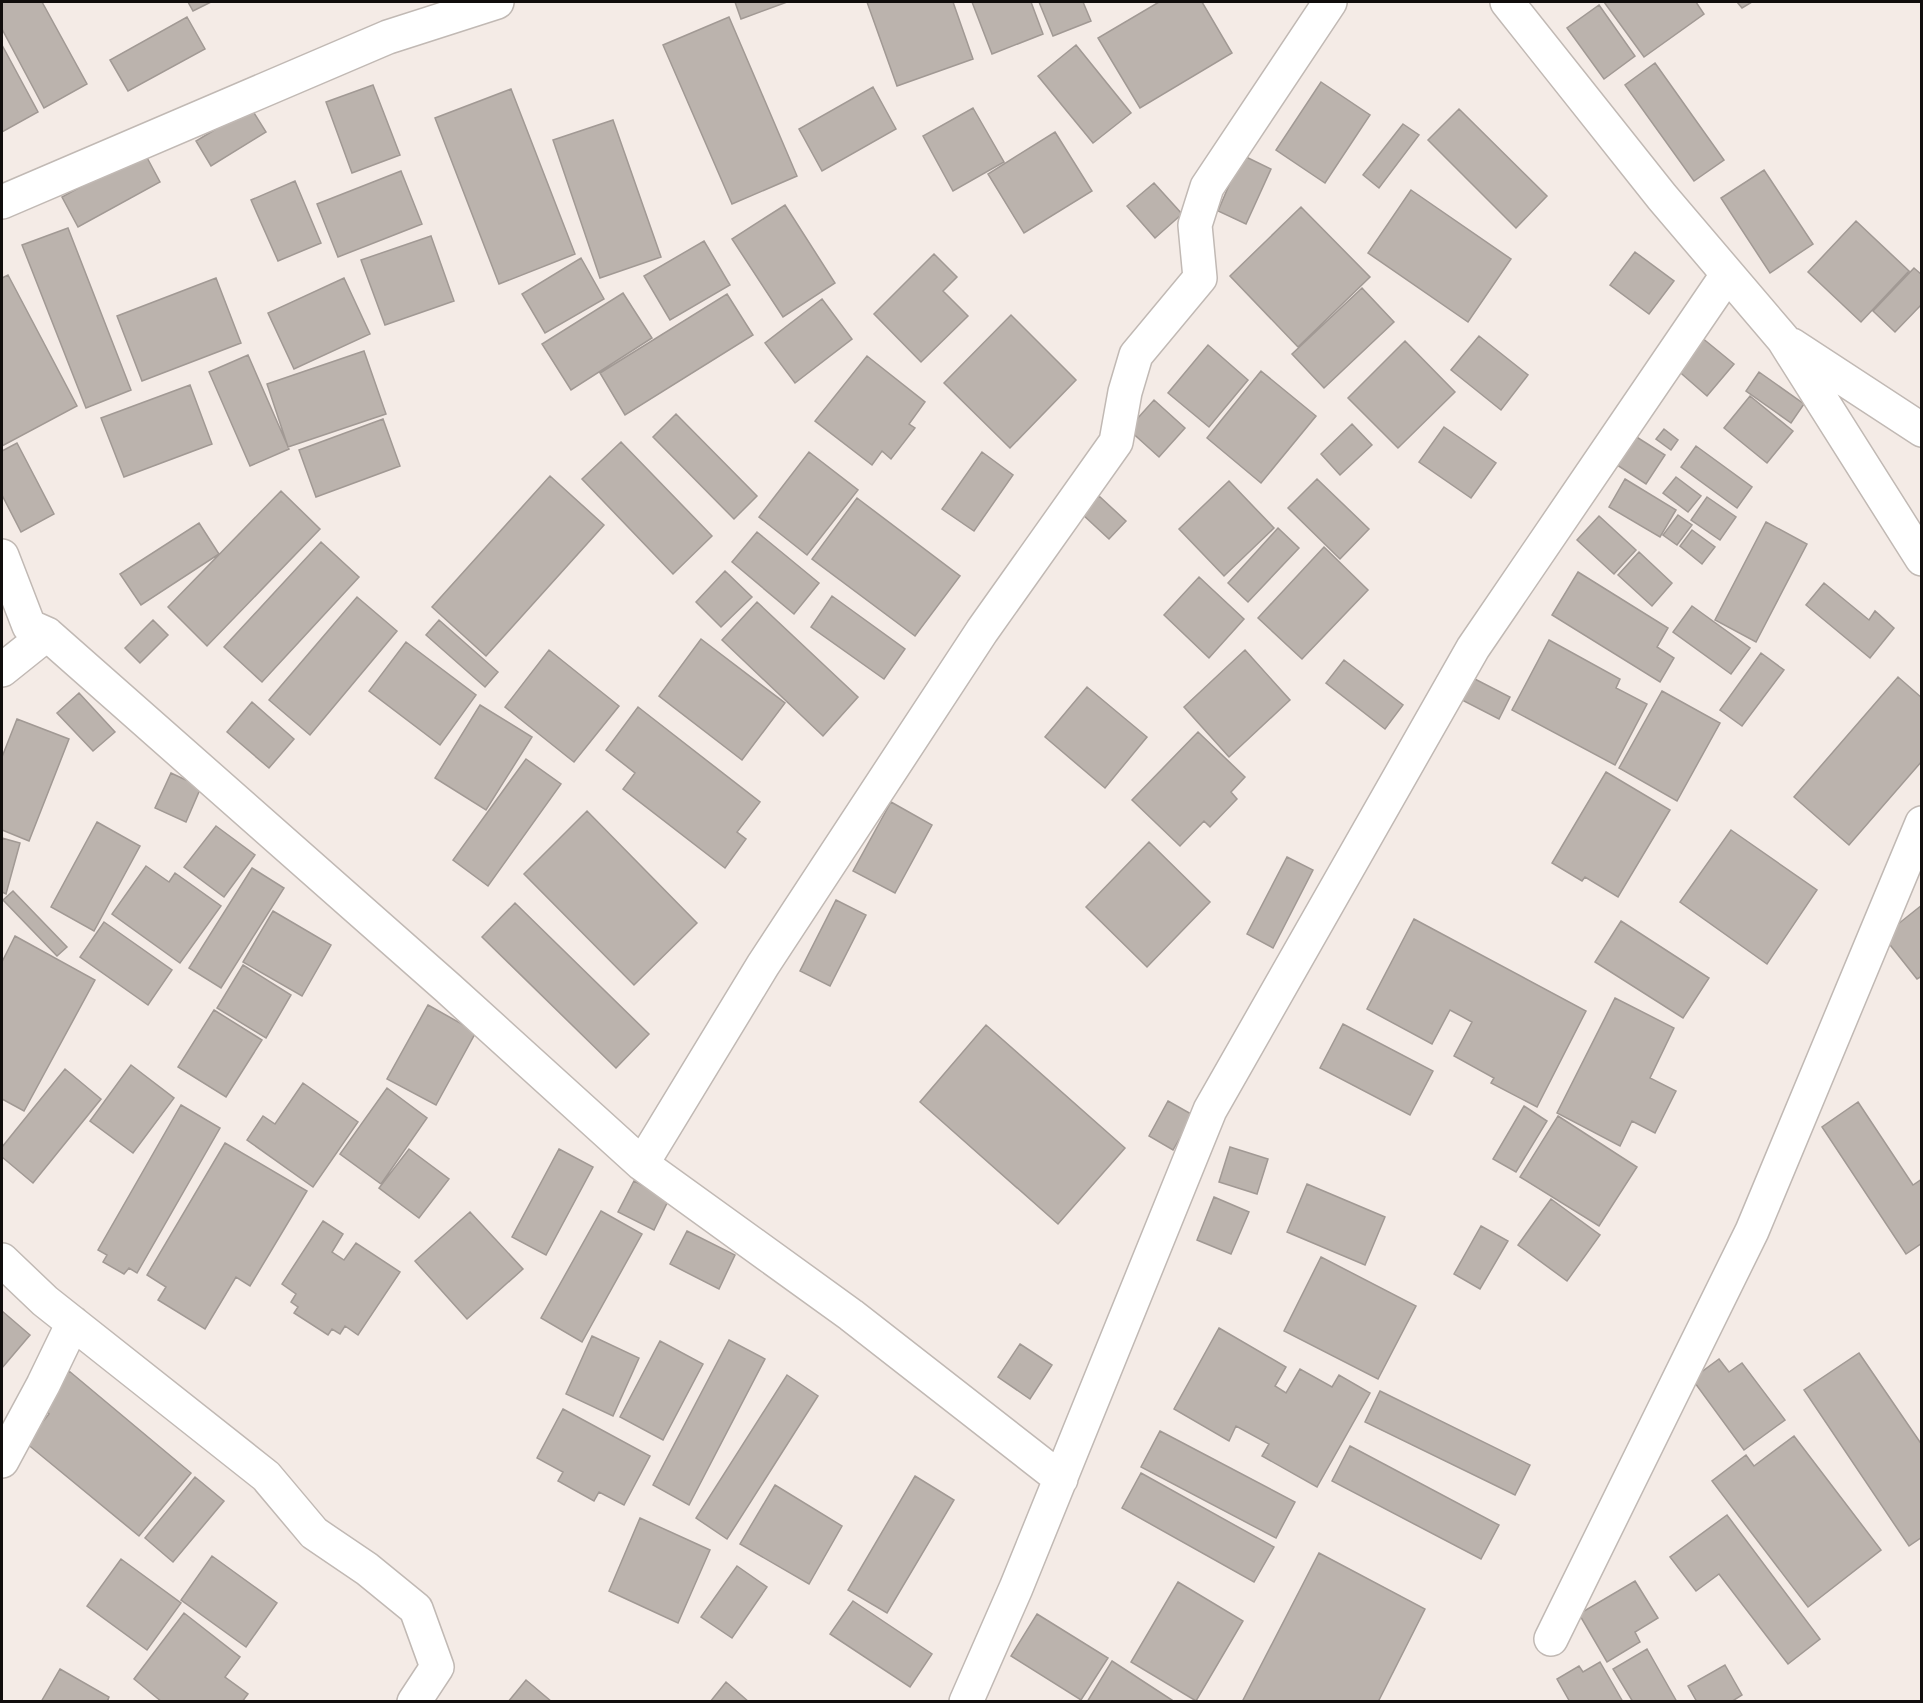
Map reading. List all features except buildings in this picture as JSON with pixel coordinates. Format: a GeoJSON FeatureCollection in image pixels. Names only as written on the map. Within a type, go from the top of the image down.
{"type":"FeatureCollection","features":[{"type":"Feature","properties":{"kind":"street"},"geometry":{"type":"LineString","coordinates":[[2,202],[388,37],[497,2]]}},
{"type":"Feature","properties":{"kind":"street"},"geometry":{"type":"LineString","coordinates":[[642,1164],[763,965],[975,640],[1116,442],[1125,392],[1136,355],[1200,278],[1195,225],[1207,187],[1330,2]]}},
{"type":"Feature","properties":{"kind":"street"},"geometry":{"type":"LineString","coordinates":[[1507,2],[1727,275],[1783,339],[1922,559]]}},
{"type":"Feature","properties":{"kind":"street"},"geometry":{"type":"LineString","coordinates":[[966,1701],[1061,1479],[1210,1110],[1473,648],[1727,275]]}},
{"type":"Feature","properties":{"kind":"street"},"geometry":{"type":"LineString","coordinates":[[1783,339],[1922,430]]}},
{"type":"Feature","properties":{"kind":"street"},"geometry":{"type":"LineString","coordinates":[[2,556],[29,626],[47,634],[439,980],[642,1164],[851,1315],[1061,1479]]}},
{"type":"Feature","properties":{"kind":"street"},"geometry":{"type":"LineString","coordinates":[[2,670],[47,634]]}},
{"type":"Feature","properties":{"kind":"street"},"geometry":{"type":"LineString","coordinates":[[1551,1639],[1752,1231],[1922,823]]}},
{"type":"Feature","properties":{"kind":"street"},"geometry":{"type":"LineString","coordinates":[[2,1260],[73,1323],[266,1476],[314,1533],[367,1569],[416,1609],[437,1666],[414,1701]]}},
{"type":"Feature","properties":{"kind":"street"},"geometry":{"type":"LineString","coordinates":[[2,1461],[44,1385],[73,1323]]}}]}
